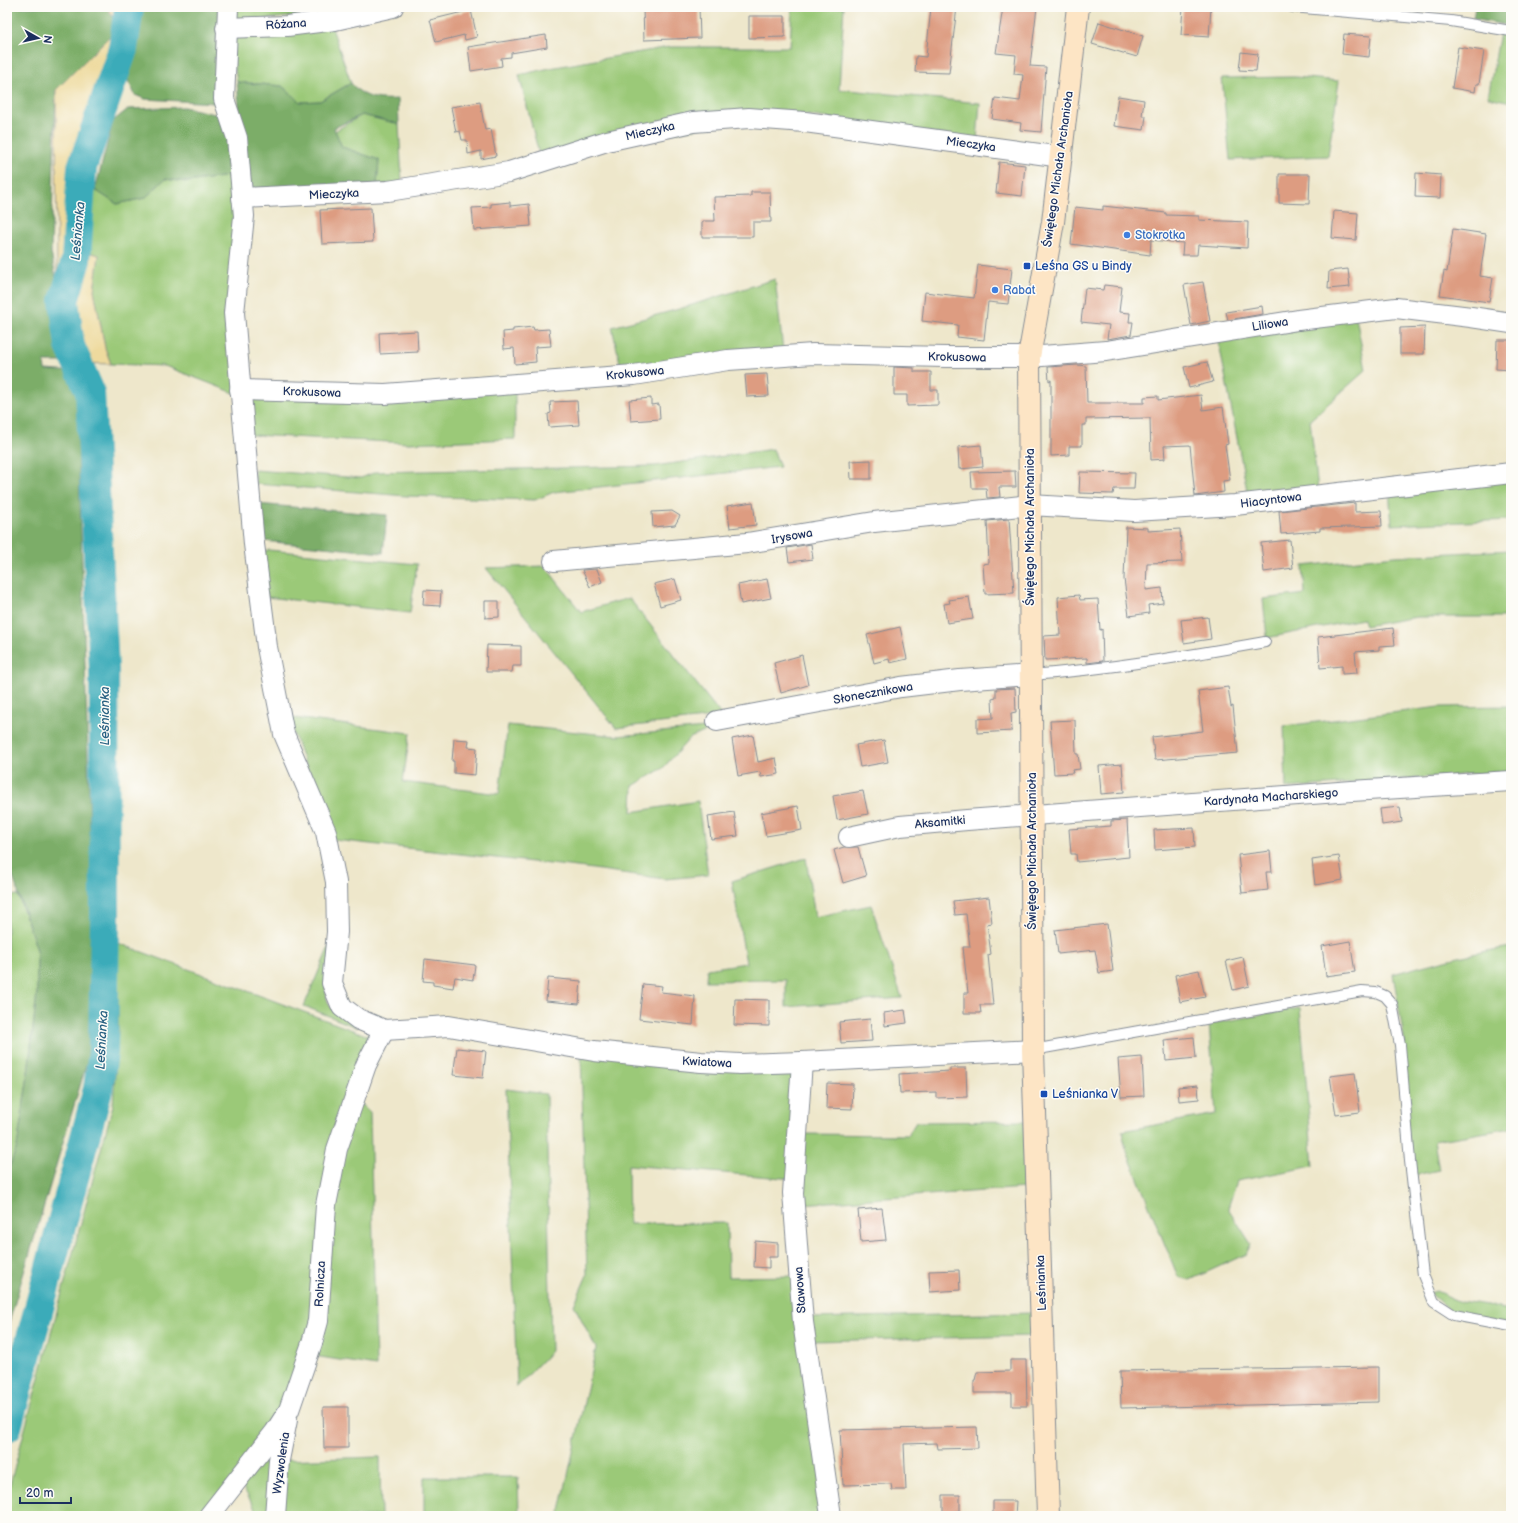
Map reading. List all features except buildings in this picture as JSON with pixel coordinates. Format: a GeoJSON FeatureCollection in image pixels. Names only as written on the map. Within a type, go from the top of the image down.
{"type":"FeatureCollection","features":[{"type":"Feature","properties":{"kind":"street"},"geometry":{"type":"LineString","coordinates":[[228,7],[224,99],[237,138],[244,216],[234,313],[254,544],[267,647],[284,734],[326,832],[336,882],[338,932],[332,983],[342,1007],[358,1019],[384,1030]]}},
{"type":"Feature","properties":{"kind":"street","name":"Różana"},"geometry":{"type":"LineString","coordinates":[[226,28],[287,26],[336,20],[393,7]]}},
{"type":"Feature","properties":{"kind":"street","name":"Świętego Michała Archanioła"},"geometry":{"type":"LineString","coordinates":[[1033,1050],[1029,357],[1053,222],[1062,157],[1078,7]]}},
{"type":"Feature","properties":{"kind":"street","name":"Mieczyka"},"geometry":{"type":"LineString","coordinates":[[242,198],[388,191],[486,176],[509,172],[607,141],[693,122],[749,118],[805,122],[1062,157]]}},
{"type":"Feature","properties":{"kind":"street","name":"Liliowa"},"geometry":{"type":"LineString","coordinates":[[1029,357],[1106,351],[1298,320],[1396,308],[1511,323]]}},
{"type":"Feature","properties":{"kind":"street","name":"Krokusowa"},"geometry":{"type":"LineString","coordinates":[[240,390],[385,394],[634,375],[728,360],[813,354],[1029,357]]}},
{"type":"Feature","properties":{"kind":"street","name":"Hiacyntowa"},"geometry":{"type":"LineString","coordinates":[[1030,505],[1134,511],[1235,505],[1511,473]]}},
{"type":"Feature","properties":{"kind":"street","name":"Irysowa"},"geometry":{"type":"LineString","coordinates":[[554,561],[747,543],[874,522],[1030,505]]}},
{"type":"Feature","properties":{"kind":"street","name":"Słonecznikowa"},"geometry":{"type":"LineString","coordinates":[[717,722],[901,687],[960,680],[1031,675]]}},
{"type":"Feature","properties":{"kind":"street","name":"Kardynała Macharskiego"},"geometry":{"type":"LineString","coordinates":[[1032,814],[1511,781]]}},
{"type":"Feature","properties":{"kind":"street","name":"Aksamitki"},"geometry":{"type":"LineString","coordinates":[[849,838],[900,826],[1032,814]]}},
{"type":"Feature","properties":{"kind":"street","name":"Kwiatowa"},"geometry":{"type":"LineString","coordinates":[[384,1030],[449,1026],[594,1051],[664,1059],[740,1064],[1033,1050]]}},
{"type":"Feature","properties":{"kind":"street","name":"Rolnicza"},"geometry":{"type":"LineString","coordinates":[[209,1516],[275,1432],[289,1410],[318,1321],[326,1205],[336,1155],[366,1065],[384,1030]]}},
{"type":"Feature","properties":{"kind":"street","name":"Leśnianka"},"geometry":{"type":"LineString","coordinates":[[1033,1050],[1048,1516]]}},
{"type":"Feature","properties":{"kind":"street","name":"Stawowa"},"geometry":{"type":"LineString","coordinates":[[802,1062],[793,1193],[803,1322],[831,1516]]}},
{"type":"Feature","properties":{"kind":"street","name":"Wyzwolenia"},"geometry":{"type":"LineString","coordinates":[[275,1516],[279,1460],[289,1410]]}},
{"type":"Feature","properties":{"kind":"lane"},"geometry":{"type":"LineString","coordinates":[[1292,7],[1451,21],[1511,31]]}},
{"type":"Feature","properties":{"kind":"lane"},"geometry":{"type":"LineString","coordinates":[[1031,675],[1080,671],[1162,660],[1265,642]]}},
{"type":"Feature","properties":{"kind":"lane"},"geometry":{"type":"LineString","coordinates":[[1033,1050],[1362,991],[1376,992],[1385,996],[1392,1004],[1400,1045],[1410,1161],[1423,1275],[1434,1302],[1454,1315],[1511,1326]]}},
{"type":"Feature","properties":{"kind":"green space"},"geometry":{"type":"Polygon","coordinates":[[[7,7],[107,7],[119,27],[56,90],[51,252],[72,362],[44,362],[45,370],[76,372],[93,921],[88,1059],[7,1329],[7,1173],[17,1147],[27,1082],[37,993],[37,950],[7,859],[7,7]]]}},
{"type":"Feature","properties":{"kind":"green space"},"geometry":{"type":"Polygon","coordinates":[[[132,7],[223,7],[219,98],[215,103],[145,99],[135,95],[125,74],[132,7]]]}},
{"type":"Feature","properties":{"kind":"green space"},"geometry":{"type":"Polygon","coordinates":[[[236,7],[375,7],[234,23],[236,7]]]}},
{"type":"Feature","properties":{"kind":"green space"},"geometry":{"type":"Polygon","coordinates":[[[792,7],[844,7],[839,89],[980,103],[977,140],[786,112],[540,158],[519,75],[669,47],[790,47],[792,7]]]}},
{"type":"Feature","properties":{"kind":"green space"},"geometry":{"type":"Polygon","coordinates":[[[1475,7],[1511,7],[1511,26],[1473,19],[1475,7]]]}},
{"type":"Feature","properties":{"kind":"green space"},"geometry":{"type":"Polygon","coordinates":[[[331,25],[351,83],[320,101],[300,102],[282,86],[237,82],[233,57],[234,35],[331,25]]]}},
{"type":"Feature","properties":{"kind":"green space"},"geometry":{"type":"Polygon","coordinates":[[[1500,33],[1511,35],[1511,102],[1488,97],[1500,33]]]}},
{"type":"Feature","properties":{"kind":"green space"},"geometry":{"type":"Polygon","coordinates":[[[1295,77],[1339,81],[1328,156],[1230,160],[1222,78],[1295,77]]]}},
{"type":"Feature","properties":{"kind":"green space"},"geometry":{"type":"Polygon","coordinates":[[[237,82],[282,86],[300,102],[320,101],[351,83],[361,92],[372,97],[378,99],[398,99],[399,124],[362,115],[334,128],[342,147],[379,160],[377,185],[246,192],[237,82]]]}},
{"type":"Feature","properties":{"kind":"green space"},"geometry":{"type":"Polygon","coordinates":[[[184,107],[224,116],[236,175],[187,182],[165,179],[145,198],[117,204],[95,190],[113,121],[128,109],[184,107]]]}},
{"type":"Feature","properties":{"kind":"green space"},"geometry":{"type":"Polygon","coordinates":[[[362,115],[399,124],[402,183],[377,185],[379,160],[342,147],[335,131],[362,115]]]}},
{"type":"Feature","properties":{"kind":"green space"},"geometry":{"type":"Polygon","coordinates":[[[236,175],[237,394],[165,366],[111,364],[105,348],[94,290],[99,255],[88,252],[95,190],[117,204],[145,198],[165,179],[187,182],[236,175]]]}},
{"type":"Feature","properties":{"kind":"green space"},"geometry":{"type":"Polygon","coordinates":[[[775,279],[783,350],[622,372],[612,327],[679,309],[775,279]]]}},
{"type":"Feature","properties":{"kind":"green space"},"geometry":{"type":"Polygon","coordinates":[[[1356,317],[1366,370],[1310,420],[1318,489],[1248,496],[1218,338],[1356,317]]]}},
{"type":"Feature","properties":{"kind":"green space"},"geometry":{"type":"Polygon","coordinates":[[[515,387],[515,439],[409,443],[251,435],[249,405],[253,399],[515,387]]]}},
{"type":"Feature","properties":{"kind":"green space"},"geometry":{"type":"Polygon","coordinates":[[[773,449],[780,467],[554,492],[535,500],[406,496],[256,484],[254,470],[361,478],[376,472],[655,466],[773,449]]]}},
{"type":"Feature","properties":{"kind":"green space"},"geometry":{"type":"Polygon","coordinates":[[[1511,476],[1511,520],[1392,525],[1389,491],[1511,476]]]}},
{"type":"Feature","properties":{"kind":"green space"},"geometry":{"type":"Polygon","coordinates":[[[257,504],[387,515],[383,553],[263,541],[257,504]]]}},
{"type":"Feature","properties":{"kind":"green space"},"geometry":{"type":"Polygon","coordinates":[[[269,550],[417,564],[410,613],[266,597],[261,554],[269,550]]]}},
{"type":"Feature","properties":{"kind":"green space"},"geometry":{"type":"Polygon","coordinates":[[[1511,550],[1511,617],[1417,617],[1365,626],[1363,619],[1267,638],[1263,599],[1305,594],[1303,566],[1395,556],[1511,550]]]}},
{"type":"Feature","properties":{"kind":"green space"},"geometry":{"type":"Polygon","coordinates":[[[545,566],[581,612],[629,598],[722,716],[616,728],[486,568],[545,566]]]}},
{"type":"Feature","properties":{"kind":"green space"},"geometry":{"type":"Polygon","coordinates":[[[1511,706],[1511,771],[1286,788],[1284,726],[1440,707],[1511,706]]]}},
{"type":"Feature","properties":{"kind":"green space"},"geometry":{"type":"Polygon","coordinates":[[[287,717],[410,733],[403,782],[499,794],[508,725],[617,736],[716,727],[690,738],[663,768],[633,786],[632,812],[698,801],[708,875],[665,879],[586,868],[334,840],[287,717]]]}},
{"type":"Feature","properties":{"kind":"green space"},"geometry":{"type":"Polygon","coordinates":[[[806,858],[815,917],[871,905],[902,998],[786,1007],[786,980],[706,981],[707,969],[746,963],[732,881],[806,858]]]}},
{"type":"Feature","properties":{"kind":"green space"},"geometry":{"type":"Polygon","coordinates":[[[18,895],[37,950],[37,993],[27,1082],[17,1147],[7,1173],[7,896],[18,895]]]}},
{"type":"Feature","properties":{"kind":"green space"},"geometry":{"type":"Polygon","coordinates":[[[334,935],[327,972],[327,1000],[330,1006],[339,1015],[358,1028],[304,1006],[334,935]]]}},
{"type":"Feature","properties":{"kind":"green space"},"geometry":{"type":"Polygon","coordinates":[[[118,943],[366,1035],[384,1030],[355,1098],[370,1112],[376,1366],[308,1355],[280,1460],[380,1457],[381,1516],[259,1516],[239,1480],[213,1516],[7,1516],[7,1495],[113,1105],[118,1031],[118,943]]]}},
{"type":"Feature","properties":{"kind":"green space"},"geometry":{"type":"Polygon","coordinates":[[[1511,947],[1511,1128],[1434,1141],[1439,1170],[1420,1174],[1412,1180],[1400,1045],[1405,1044],[1393,974],[1481,952],[1511,947]]]}},
{"type":"Feature","properties":{"kind":"green space"},"geometry":{"type":"Polygon","coordinates":[[[1300,1008],[1313,1166],[1237,1181],[1228,1208],[1251,1244],[1246,1254],[1190,1280],[1178,1277],[1126,1149],[1122,1131],[1216,1114],[1209,1024],[1300,1008]]]}},
{"type":"Feature","properties":{"kind":"green space"},"geometry":{"type":"Polygon","coordinates":[[[581,1053],[802,1062],[794,1179],[628,1165],[629,1224],[727,1223],[728,1277],[799,1276],[832,1516],[561,1516],[560,1511],[596,1348],[574,1305],[587,1275],[581,1053]]]}},
{"type":"Feature","properties":{"kind":"green space"},"geometry":{"type":"Polygon","coordinates":[[[506,1089],[546,1094],[551,1351],[517,1387],[506,1089]]]}},
{"type":"Feature","properties":{"kind":"green space"},"geometry":{"type":"Polygon","coordinates":[[[1025,1121],[1026,1188],[801,1204],[803,1134],[908,1135],[916,1122],[1025,1121]]]}},
{"type":"Feature","properties":{"kind":"green space"},"geometry":{"type":"Polygon","coordinates":[[[1436,1291],[1461,1302],[1511,1310],[1511,1326],[1454,1315],[1430,1293],[1436,1291]]]}},
{"type":"Feature","properties":{"kind":"green space"},"geometry":{"type":"Polygon","coordinates":[[[1032,1313],[1033,1336],[814,1341],[808,1318],[1032,1313]]]}},
{"type":"Feature","properties":{"kind":"green space"},"geometry":{"type":"Polygon","coordinates":[[[424,1477],[518,1477],[519,1516],[424,1516],[424,1477]]]}},
{"type":"Feature","properties":{"kind":"sand"},"geometry":{"type":"Polygon","coordinates":[[[107,7],[124,7],[118,49],[82,139],[70,207],[70,252],[65,271],[57,281],[56,90],[119,27],[107,7]]]}},
{"type":"Feature","properties":{"kind":"sand"},"geometry":{"type":"Polygon","coordinates":[[[88,252],[99,255],[94,290],[105,348],[111,364],[83,363],[74,346],[68,304],[80,281],[88,252]]]}},
{"type":"Feature","properties":{"kind":"waterway","name":"Leśnianka"},"geometry":{"type":"LineString","coordinates":[[7,1427],[98,1089],[103,1052],[105,915],[104,670],[90,392],[70,346],[64,301],[76,260],[82,167],[123,49],[129,7]]}},
{"type":"Feature","properties":{"kind":"place","name":"Stokrotka"},"geometry":{"type":"Point","coordinates":[1127,235]}},
{"type":"Feature","properties":{"kind":"place","name":"Leśna GS u Bindy"},"geometry":{"type":"Point","coordinates":[1027,266]}},
{"type":"Feature","properties":{"kind":"place","name":"Rabat"},"geometry":{"type":"Point","coordinates":[995,290]}},
{"type":"Feature","properties":{"kind":"place","name":"Leśnianka V"},"geometry":{"type":"Point","coordinates":[1044,1094]}}]}
